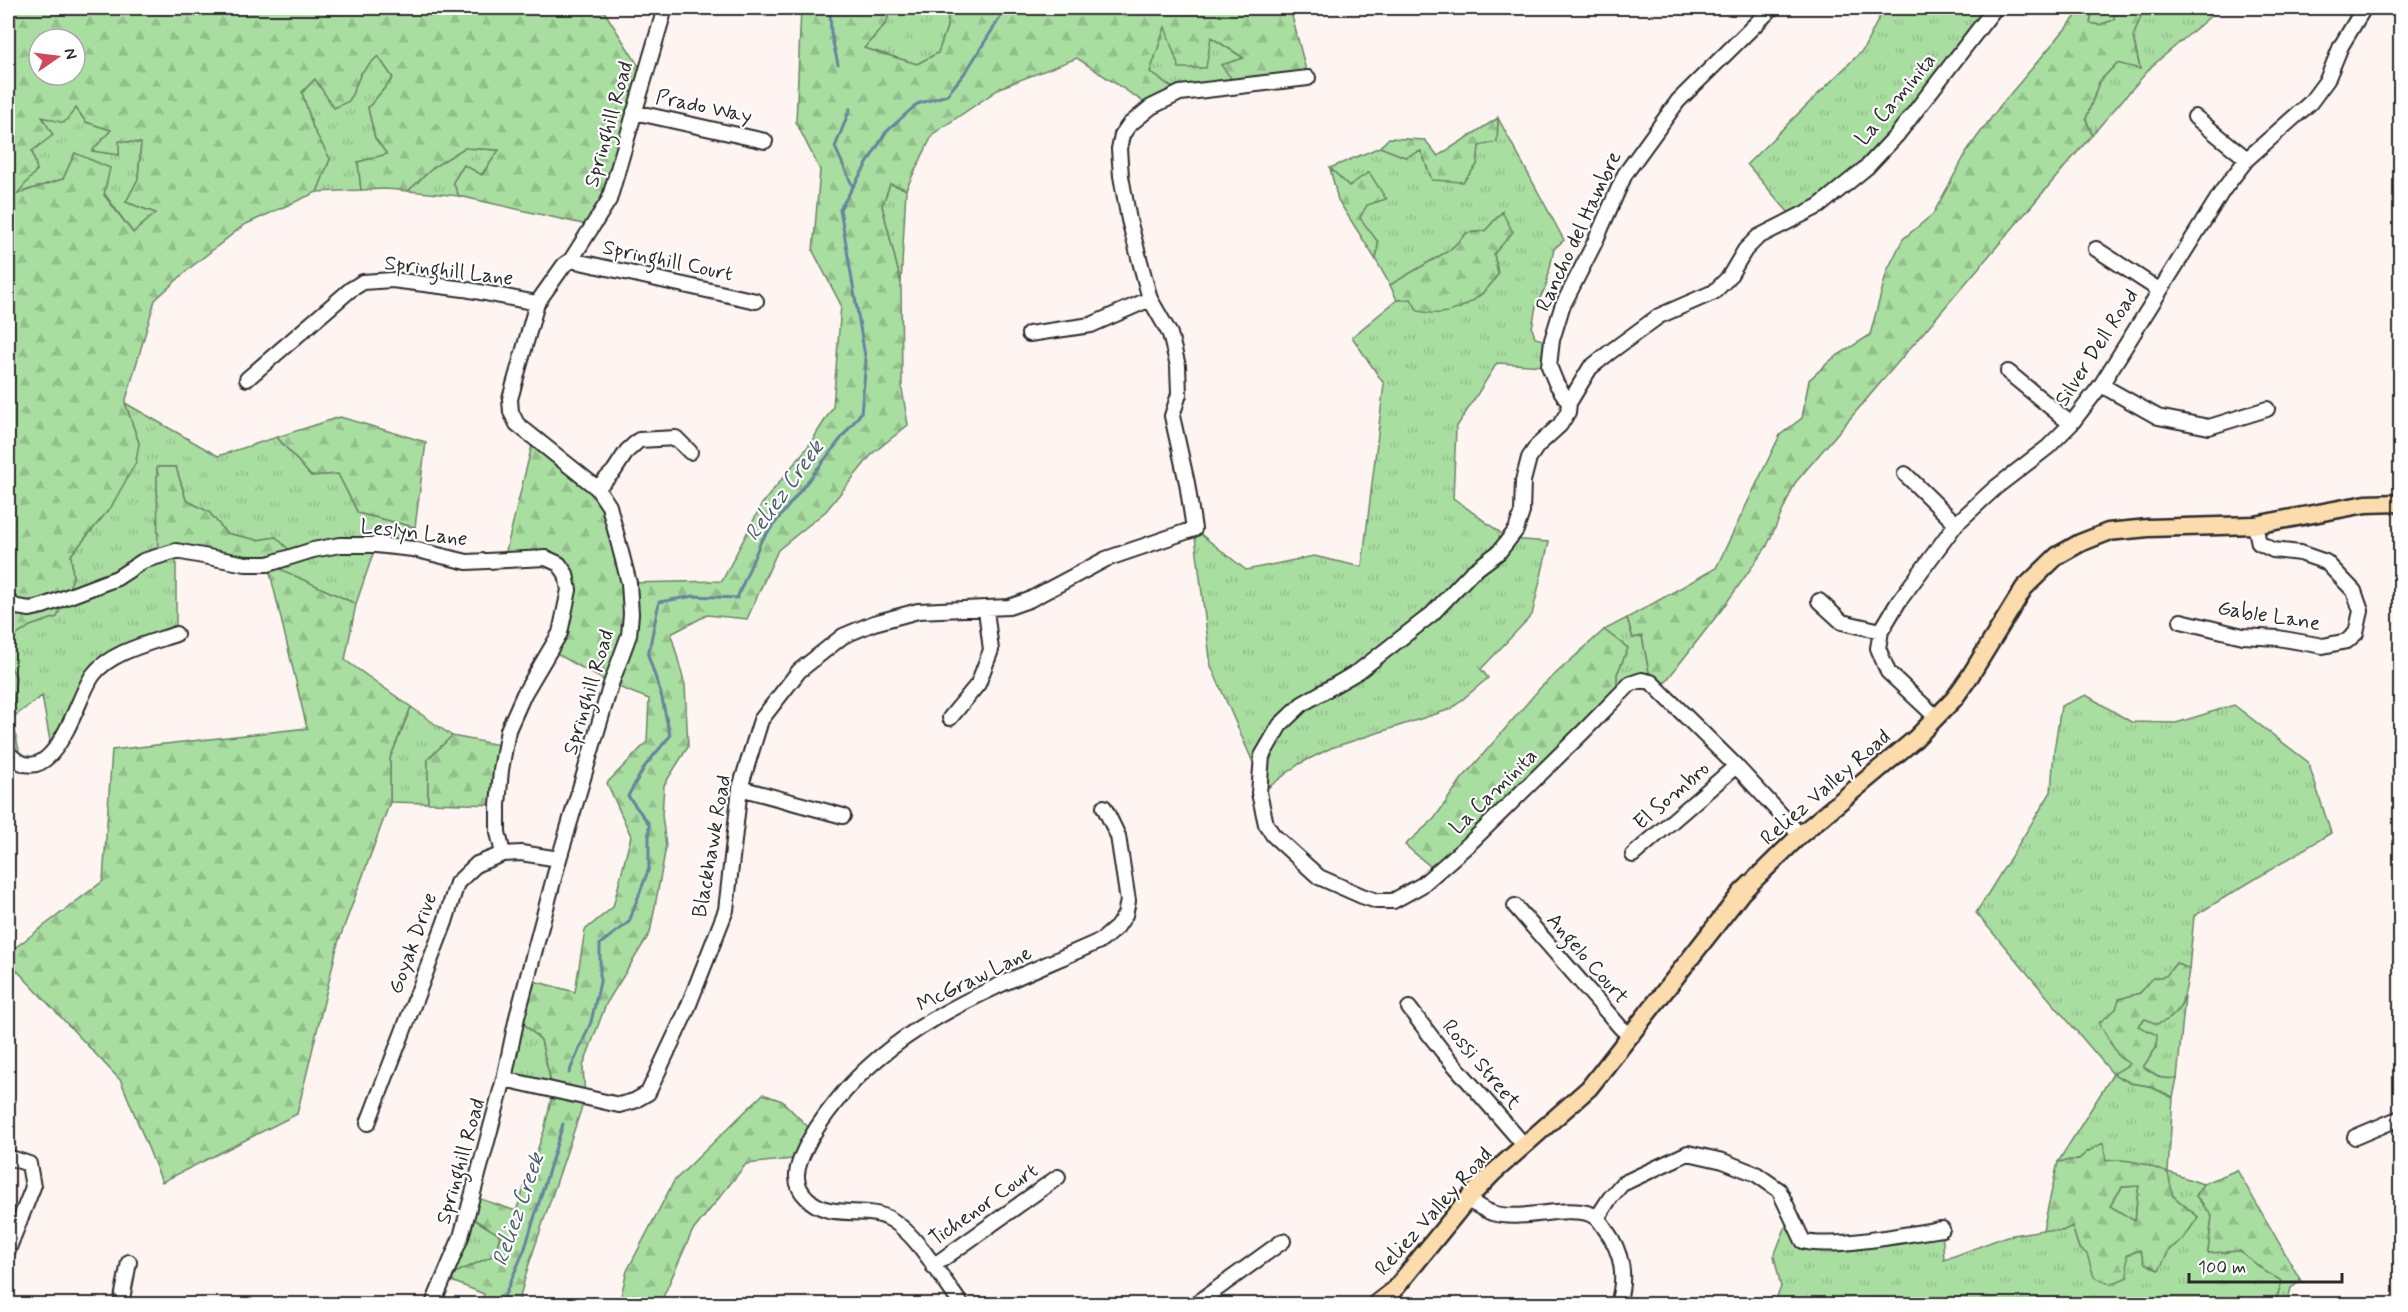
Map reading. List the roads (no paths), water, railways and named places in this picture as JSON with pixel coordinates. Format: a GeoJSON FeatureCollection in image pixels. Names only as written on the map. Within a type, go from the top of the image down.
{"type":"FeatureCollection","features":[{"type":"Feature","properties":{"kind":"main road","name":"Reliez Valley Road"},"geometry":{"type":"LineString","coordinates":[[1376,1305],[1394,1290],[1467,1200],[1492,1173],[1589,1088],[1632,1036],[1742,892],[1800,835],[1915,739],[1954,699],[2024,588],[2057,556],[2080,543],[2109,532],[2148,528],[2255,525],[2366,504],[2400,502]]}},
{"type":"Feature","properties":{"kind":"street","name":"Springhill Road"},"geometry":{"type":"LineString","coordinates":[[433,1305],[461,1237],[504,1079],[517,1017],[559,859],[611,684],[629,635],[631,614],[629,583],[609,506],[597,488],[517,424],[511,412],[510,399],[537,303],[564,265],[572,260],[609,200],[664,8]]}},
{"type":"Feature","properties":{"kind":"street","name":"Rancho del Hambre"},"geometry":{"type":"LineString","coordinates":[[1569,403],[1556,383],[1550,366],[1552,340],[1562,307],[1594,244],[1625,174],[1678,101],[1772,8]]}},
{"type":"Feature","properties":{"kind":"street","name":"La Caminita"},"geometry":{"type":"LineString","coordinates":[[1800,835],[1736,766],[1651,682],[1642,680],[1630,684],[1486,828],[1422,885],[1393,901],[1377,901],[1319,877],[1273,835],[1266,824],[1259,793],[1262,756],[1280,725],[1302,704],[1359,671],[1387,650],[1432,614],[1471,573],[1499,552],[1516,530],[1522,512],[1523,482],[1529,458],[1537,446],[1560,425],[1568,412],[1569,403],[1590,368],[1659,316],[1714,292],[1729,277],[1745,250],[1758,237],[1820,206],[1867,166],[1897,135],[1995,8]]}},
{"type":"Feature","properties":{"kind":"street","name":"Silver Dell Road"},"geometry":{"type":"LineString","coordinates":[[1881,631],[1899,601],[1956,524],[1995,488],[2048,447],[2071,424],[2101,385],[2223,190],[2247,159],[2310,103],[2327,80],[2341,46],[2364,8]]}},
{"type":"Feature","properties":{"kind":"street"},"geometry":{"type":"LineString","coordinates":[[1029,334],[1091,325],[1150,299],[1120,176],[1119,149],[1122,135],[1130,124],[1151,107],[1180,93],[1308,78]]}},
{"type":"Feature","properties":{"kind":"street","name":"Prado Way"},"geometry":{"type":"LineString","coordinates":[[634,112],[765,141]]}},
{"type":"Feature","properties":{"kind":"street"},"geometry":{"type":"LineString","coordinates":[[2195,117],[2247,159]]}},
{"type":"Feature","properties":{"kind":"street"},"geometry":{"type":"LineString","coordinates":[[2096,249],[2159,290]]}},
{"type":"Feature","properties":{"kind":"street","name":"Springhill Court"},"geometry":{"type":"LineString","coordinates":[[572,260],[756,301]]}},
{"type":"Feature","properties":{"kind":"street","name":"Springhill Lane"},"geometry":{"type":"LineString","coordinates":[[247,378],[350,290],[363,282],[392,280],[464,288],[537,303]]}},
{"type":"Feature","properties":{"kind":"street","name":"Blackhawk Road"},"geometry":{"type":"LineString","coordinates":[[504,1079],[620,1105],[634,1101],[648,1093],[686,1012],[726,910],[740,788],[761,720],[799,671],[843,636],[874,623],[918,611],[1010,607],[1029,600],[1106,559],[1194,529],[1172,416],[1179,394],[1178,366],[1170,334],[1150,299]]}},
{"type":"Feature","properties":{"kind":"street"},"geometry":{"type":"LineString","coordinates":[[2008,372],[2071,424]]}},
{"type":"Feature","properties":{"kind":"street"},"geometry":{"type":"LineString","coordinates":[[2101,385],[2158,417],[2209,427],[2266,409]]}},
{"type":"Feature","properties":{"kind":"street"},"geometry":{"type":"LineString","coordinates":[[597,488],[639,440],[676,438],[690,452]]}},
{"type":"Feature","properties":{"kind":"street"},"geometry":{"type":"LineString","coordinates":[[1905,474],[1956,524]]}},
{"type":"Feature","properties":{"kind":"street","name":"Gable Lane"},"geometry":{"type":"LineString","coordinates":[[2181,621],[2243,636],[2278,638],[2323,646],[2347,641],[2356,633],[2361,611],[2354,591],[2326,562],[2300,553],[2273,550],[2259,543],[2255,525]]}},
{"type":"Feature","properties":{"kind":"street","name":"Leslyn Lane"},"geometry":{"type":"LineString","coordinates":[[8,602],[17,607],[30,609],[44,606],[117,578],[143,561],[176,551],[246,564],[268,564],[313,550],[340,545],[376,545],[412,549],[467,562],[546,558],[559,564],[566,574],[569,590],[560,633],[524,694],[508,730],[498,805],[498,832],[503,854]]}},
{"type":"Feature","properties":{"kind":"street"},"geometry":{"type":"LineString","coordinates":[[1819,601],[1842,622],[1881,631],[1878,648],[1888,672],[1936,717]]}},
{"type":"Feature","properties":{"kind":"street"},"geometry":{"type":"LineString","coordinates":[[950,718],[978,684],[991,650],[986,609]]}},
{"type":"Feature","properties":{"kind":"street"},"geometry":{"type":"LineString","coordinates":[[8,753],[22,764],[31,765],[39,762],[52,752],[63,737],[93,675],[102,666],[129,650],[176,634]]}},
{"type":"Feature","properties":{"kind":"street","name":"El Sombro"},"geometry":{"type":"LineString","coordinates":[[1633,855],[1736,766]]}},
{"type":"Feature","properties":{"kind":"street"},"geometry":{"type":"LineString","coordinates":[[740,788],[843,816]]}},
{"type":"Feature","properties":{"kind":"street","name":"McGraw Lane"},"geometry":{"type":"LineString","coordinates":[[961,1305],[911,1237],[892,1220],[876,1214],[832,1212],[819,1208],[806,1198],[796,1183],[797,1166],[813,1132],[851,1082],[895,1043],[952,1007],[1102,940],[1117,927],[1125,915],[1127,888],[1118,836],[1104,807]]}},
{"type":"Feature","properties":{"kind":"street","name":"Goyak Drive"},"geometry":{"type":"LineString","coordinates":[[368,1123],[445,922],[457,883],[477,864],[503,854],[521,853],[559,859]]}},
{"type":"Feature","properties":{"kind":"street","name":"Angelo Court"},"geometry":{"type":"LineString","coordinates":[[1515,906],[1621,1028],[1632,1036]]}},
{"type":"Feature","properties":{"kind":"street","name":"Rossi Street"},"geometry":{"type":"LineString","coordinates":[[1409,1008],[1443,1052],[1524,1145]]}},
{"type":"Feature","properties":{"kind":"street"},"geometry":{"type":"LineString","coordinates":[[2355,1137],[2400,1118]]}},
{"type":"Feature","properties":{"kind":"street"},"geometry":{"type":"LineString","coordinates":[[1597,1218],[1622,1184],[1688,1153],[1723,1161],[1756,1174],[1779,1190],[1803,1242],[1832,1243],[1941,1229]]}},
{"type":"Feature","properties":{"kind":"street"},"geometry":{"type":"LineString","coordinates":[[8,1159],[29,1164],[33,1187],[8,1250]]}},
{"type":"Feature","properties":{"kind":"street","name":"Tichenor Court"},"geometry":{"type":"LineString","coordinates":[[933,1266],[1058,1177]]}},
{"type":"Feature","properties":{"kind":"street"},"geometry":{"type":"LineString","coordinates":[[1467,1200],[1492,1213],[1507,1215],[1577,1212],[1590,1214],[1597,1218],[1620,1254],[1623,1267],[1622,1290],[1618,1305]]}},
{"type":"Feature","properties":{"kind":"street"},"geometry":{"type":"LineString","coordinates":[[1196,1305],[1283,1241]]}},
{"type":"Feature","properties":{"kind":"street"},"geometry":{"type":"LineString","coordinates":[[121,1305],[129,1262]]}},
{"type":"Feature","properties":{"kind":"waterway","name":"Reliez Creek"},"geometry":{"type":"LineString","coordinates":[[830,8],[831,34],[838,64]]}},
{"type":"Feature","properties":{"kind":"waterway"},"geometry":{"type":"LineString","coordinates":[[853,187],[886,132],[917,104],[947,95],[967,70],[1006,8]]}},
{"type":"Feature","properties":{"kind":"waterway","name":"Reliez Creek"},"geometry":{"type":"LineString","coordinates":[[569,1073],[591,1022],[600,982],[600,944],[629,922],[649,868],[649,824],[628,796],[645,766],[670,736],[661,694],[648,655],[659,602],[694,596],[737,598],[761,541],[861,413],[866,362],[840,209],[853,187],[835,147],[850,109]]}},
{"type":"Feature","properties":{"kind":"waterway","name":"Reliez Creek"},"geometry":{"type":"LineString","coordinates":[[501,1304],[525,1248],[563,1124]]}}]}
